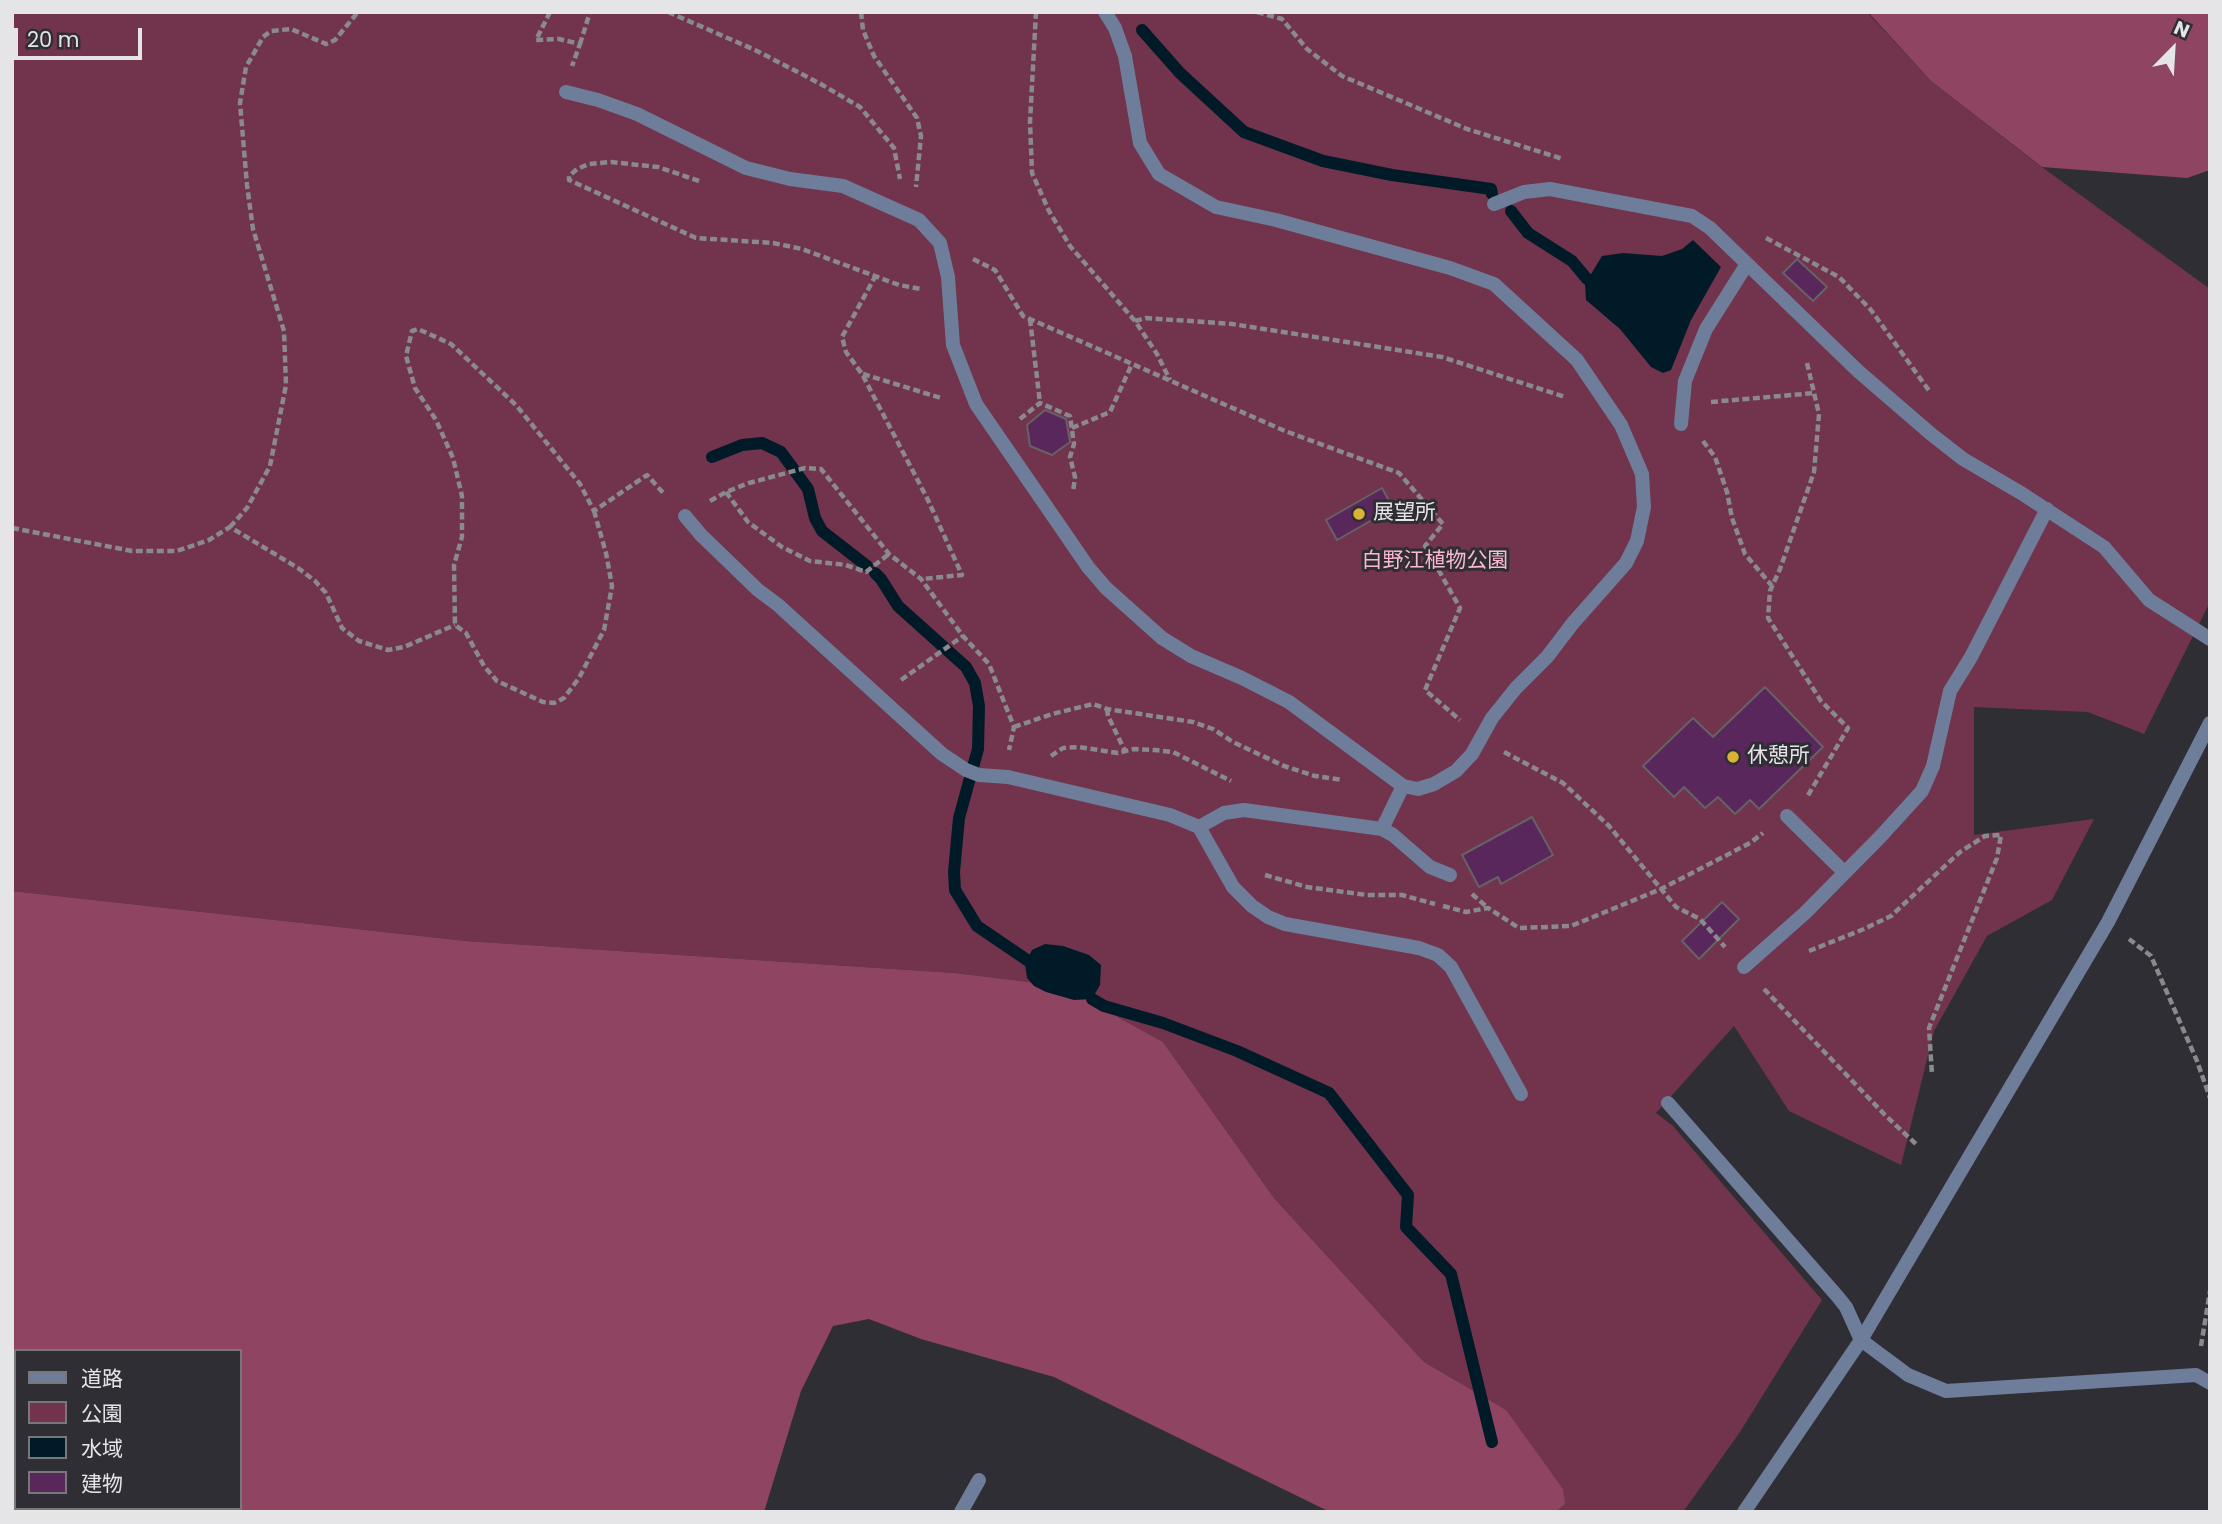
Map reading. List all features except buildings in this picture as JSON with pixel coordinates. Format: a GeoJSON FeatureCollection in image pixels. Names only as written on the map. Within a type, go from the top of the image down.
{"type":"FeatureCollection","features":[{"type":"Feature","properties":{"kind":"street"},"geometry":{"type":"LineString","coordinates":[[566,92],[637,114],[746,168],[790,179],[843,186],[919,220],[940,243],[948,277],[953,345],[978,406],[1088,567],[1106,588],[1153,629],[1191,656],[1289,702],[1403,786],[1418,789],[1434,784],[1456,771],[1472,754],[1516,688],[1547,657],[1626,563],[1637,541],[1644,507],[1642,474],[1621,425],[1577,360],[1494,284],[1450,268],[1303,227],[1216,207],[1159,174],[1140,143],[1125,56],[1115,28],[1105,12]]}},
{"type":"Feature","properties":{"kind":"street"},"geometry":{"type":"LineString","coordinates":[[1494,204],[1524,192],[1550,189],[1692,216],[1710,228],[1858,371],[1942,443],[1963,459],[2104,547],[2149,600],[2210,639]]}},
{"type":"Feature","properties":{"kind":"street"},"geometry":{"type":"LineString","coordinates":[[1681,424],[1685,381],[1706,330],[1747,264]]}},
{"type":"Feature","properties":{"kind":"street"},"geometry":{"type":"LineString","coordinates":[[1744,967],[1805,913],[1922,790],[1933,766],[1950,691],[1971,657],[2047,509]]}},
{"type":"Feature","properties":{"kind":"street"},"geometry":{"type":"LineString","coordinates":[[685,516],[758,590],[778,605],[942,754],[973,773],[1020,780],[1170,815],[1199,827],[1233,887],[1268,917],[1285,925],[1419,948],[1438,955],[1451,967],[1521,1094]]}},
{"type":"Feature","properties":{"kind":"street"},"geometry":{"type":"LineString","coordinates":[[1744,1512],[1861,1340],[2108,922],[2210,723]]}},
{"type":"Feature","properties":{"kind":"street"},"geometry":{"type":"LineString","coordinates":[[1382,829],[1403,786]]}},
{"type":"Feature","properties":{"kind":"street"},"geometry":{"type":"LineString","coordinates":[[1199,827],[1224,813],[1244,810],[1382,829],[1393,835],[1430,867],[1450,876]]}},
{"type":"Feature","properties":{"kind":"street"},"geometry":{"type":"LineString","coordinates":[[1787,816],[1844,872]]}},
{"type":"Feature","properties":{"kind":"street"},"geometry":{"type":"LineString","coordinates":[[1668,1103],[1846,1307],[1861,1340],[1908,1375],[1946,1391],[2196,1375],[2210,1383]]}},
{"type":"Feature","properties":{"kind":"street"},"geometry":{"type":"LineString","coordinates":[[961,1512],[979,1480]]}},
{"type":"Feature","properties":{"kind":"path"},"geometry":{"type":"LineString","coordinates":[[12,528],[132,551],[177,551],[209,540],[230,527],[247,508],[270,466],[286,385],[284,331],[253,229],[247,185],[240,103],[246,67],[263,37],[271,32],[291,29],[326,44],[335,40],[358,12]]}},
{"type":"Feature","properties":{"kind":"path"},"geometry":{"type":"LineString","coordinates":[[550,12],[536,40],[559,39],[580,44]]}},
{"type":"Feature","properties":{"kind":"path"},"geometry":{"type":"LineString","coordinates":[[566,92],[566,79],[590,12]]}},
{"type":"Feature","properties":{"kind":"path"},"geometry":{"type":"LineString","coordinates":[[667,12],[755,50],[860,107],[894,148],[909,214]]}},
{"type":"Feature","properties":{"kind":"path"},"geometry":{"type":"LineString","coordinates":[[861,12],[863,30],[874,56],[918,118],[921,136],[916,198],[909,214]]}},
{"type":"Feature","properties":{"kind":"path"},"geometry":{"type":"LineString","coordinates":[[1035,12],[1030,122],[1032,173],[1049,211],[1070,246],[1135,321],[1170,380]]}},
{"type":"Feature","properties":{"kind":"path"},"geometry":{"type":"LineString","coordinates":[[711,184],[658,167],[611,162],[589,164],[569,176],[569,180],[696,238],[774,243],[802,249],[900,285],[948,297]]}},
{"type":"Feature","properties":{"kind":"path"},"geometry":{"type":"LineString","coordinates":[[940,243],[995,270],[1023,316],[1285,431],[1399,473],[1443,524],[1424,546],[1460,608],[1425,690],[1490,745],[1563,783],[1609,826],[1676,907],[1700,919]]}},
{"type":"Feature","properties":{"kind":"path"},"geometry":{"type":"LineString","coordinates":[[876,275],[842,337],[846,352],[862,374],[927,498],[962,575],[921,579]]}},
{"type":"Feature","properties":{"kind":"path"},"geometry":{"type":"LineString","coordinates":[[1135,321],[1146,318],[1232,324],[1442,356],[1588,405],[1599,392]]}},
{"type":"Feature","properties":{"kind":"path"},"geometry":{"type":"LineString","coordinates":[[1030,319],[1040,403]]}},
{"type":"Feature","properties":{"kind":"path"},"geometry":{"type":"LineString","coordinates":[[1661,889],[1750,843],[1801,806],[1848,728],[1821,701],[1768,618],[1772,586],[1814,472],[1819,414],[1805,348],[1812,325]]}},
{"type":"Feature","properties":{"kind":"path"},"geometry":{"type":"LineString","coordinates":[[418,329],[450,344],[516,405],[580,484],[594,511],[612,586],[604,630],[579,678],[564,698],[554,703],[543,702],[497,681],[484,666],[466,633],[455,625],[454,565],[462,537],[462,496],[453,458],[436,420],[415,388],[407,356],[412,331],[418,329]]}},
{"type":"Feature","properties":{"kind":"path"},"geometry":{"type":"LineString","coordinates":[[1072,428],[1110,412],[1132,364]]}},
{"type":"Feature","properties":{"kind":"path"},"geometry":{"type":"LineString","coordinates":[[862,374],[870,374],[967,407],[978,406]]}},
{"type":"Feature","properties":{"kind":"path"},"geometry":{"type":"LineString","coordinates":[[1712,401],[1815,393]]}},
{"type":"Feature","properties":{"kind":"path"},"geometry":{"type":"LineString","coordinates":[[1040,403],[1070,416],[1074,444],[1070,457]]}},
{"type":"Feature","properties":{"kind":"path"},"geometry":{"type":"LineString","coordinates":[[998,435],[1040,403]]}},
{"type":"Feature","properties":{"kind":"path"},"geometry":{"type":"LineString","coordinates":[[1681,424],[1692,428],[1715,457],[1745,554],[1772,586]]}},
{"type":"Feature","properties":{"kind":"path"},"geometry":{"type":"LineString","coordinates":[[594,511],[647,475],[685,516],[726,492],[797,470],[814,467],[821,469],[890,554],[921,579],[963,636],[989,664],[1014,727],[1014,735],[998,776]]}},
{"type":"Feature","properties":{"kind":"path"},"geometry":{"type":"LineString","coordinates":[[726,492],[748,522],[782,547],[810,561],[846,565],[866,572],[890,554]]}},
{"type":"Feature","properties":{"kind":"path"},"geometry":{"type":"LineString","coordinates":[[230,527],[315,581],[326,593],[342,628],[359,641],[388,650],[404,647],[455,625]]}},
{"type":"Feature","properties":{"kind":"path"},"geometry":{"type":"LineString","coordinates":[[878,696],[963,636]]}},
{"type":"Feature","properties":{"kind":"path"},"geometry":{"type":"LineString","coordinates":[[1014,727],[1093,704],[1107,709],[1203,725],[1259,755],[1315,776],[1349,781],[1373,778],[1385,773]]}},
{"type":"Feature","properties":{"kind":"path"},"geometry":{"type":"LineString","coordinates":[[1107,709],[1125,751]]}},
{"type":"Feature","properties":{"kind":"path"},"geometry":{"type":"LineString","coordinates":[[1020,780],[1030,769],[1063,748],[1079,747],[1118,753],[1134,749],[1173,752],[1242,786]]}},
{"type":"Feature","properties":{"kind":"path"},"geometry":{"type":"LineString","coordinates":[[1804,953],[1891,916],[1960,852],[1985,836],[2001,835],[1997,858],[1929,1028],[1932,1075]]}},
{"type":"Feature","properties":{"kind":"path"},"geometry":{"type":"LineString","coordinates":[[2108,922],[2151,956],[2197,1061],[2210,1098]]}},
{"type":"Feature","properties":{"kind":"path"},"geometry":{"type":"LineString","coordinates":[[1760,986],[1918,1146]]}},
{"type":"Feature","properties":{"kind":"path"},"geometry":{"type":"LineString","coordinates":[[2196,1375],[2210,1290]]}},
{"type":"Feature","properties":{"kind":"green space","name":"白野江植物公園"},"geometry":{"type":"Polygon","coordinates":[[[12,12],[1867,12],[1931,81],[2035,162],[2210,289],[2210,602],[2144,734],[2088,712],[1974,707],[1974,835],[2094,819],[2052,900],[1987,936],[1934,1031],[1901,1165],[1789,1111],[1734,1026],[1656,1113],[1673,1126],[1822,1300],[1740,1432],[1683,1512],[1481,1512],[1505,1410],[1424,1362],[1274,1198],[1163,1042],[1062,986],[955,973],[466,941],[12,891],[12,12]]]}},
{"type":"Feature","properties":{"kind":"shaded area"},"geometry":{"type":"Polygon","coordinates":[[[1868,12],[2210,12],[2210,170],[2187,178],[2042,167],[1931,81],[1868,12]]]}},
{"type":"Feature","properties":{"kind":"shaded area"},"geometry":{"type":"Polygon","coordinates":[[[12,891],[466,941],[955,973],[1062,986],[1163,1042],[1274,1198],[1424,1362],[1506,1410],[1563,1489],[1565,1504],[1555,1512],[1330,1512],[1054,1377],[921,1339],[869,1319],[833,1326],[801,1391],[764,1512],[12,1512],[12,891]]]}},
{"type":"Feature","properties":{"kind":"water"},"geometry":{"type":"Polygon","coordinates":[[[1693,240],[1721,267],[1691,320],[1671,370],[1663,373],[1651,367],[1620,329],[1586,300],[1585,284],[1602,256],[1623,253],[1662,256],[1682,249],[1693,240]]]}},
{"type":"Feature","properties":{"kind":"water"},"geometry":{"type":"Polygon","coordinates":[[[1045,944],[1063,946],[1089,955],[1101,965],[1100,985],[1092,999],[1074,1000],[1046,992],[1034,986],[1027,978],[1025,964],[1032,950],[1045,944]]]}},
{"type":"Feature","properties":{"kind":"waterway"},"geometry":{"type":"LineString","coordinates":[[1142,30],[1180,73],[1244,132],[1323,161],[1392,175],[1491,189],[1492,194]]}},
{"type":"Feature","properties":{"kind":"waterway"},"geometry":{"type":"LineString","coordinates":[[1511,211],[1528,233],[1572,261],[1587,279]]}},
{"type":"Feature","properties":{"kind":"waterway"},"geometry":{"type":"LineString","coordinates":[[712,457],[742,445],[762,443],[781,452],[808,489],[815,518],[822,531],[867,566]]}},
{"type":"Feature","properties":{"kind":"waterway"},"geometry":{"type":"LineString","coordinates":[[875,573],[898,606],[966,667],[975,683],[979,706],[978,749],[959,818],[955,890],[977,926],[1027,960]]}},
{"type":"Feature","properties":{"kind":"waterway"},"geometry":{"type":"LineString","coordinates":[[1092,999],[1104,1006],[1163,1023],[1237,1051],[1329,1093],[1408,1195],[1406,1227],[1451,1274],[1492,1442]]}},
{"type":"Feature","properties":{"kind":"place","name":"展望所"},"geometry":{"type":"Point","coordinates":[1359,514]}},
{"type":"Feature","properties":{"kind":"place","name":"休憩所"},"geometry":{"type":"Point","coordinates":[1733,757]}}]}
